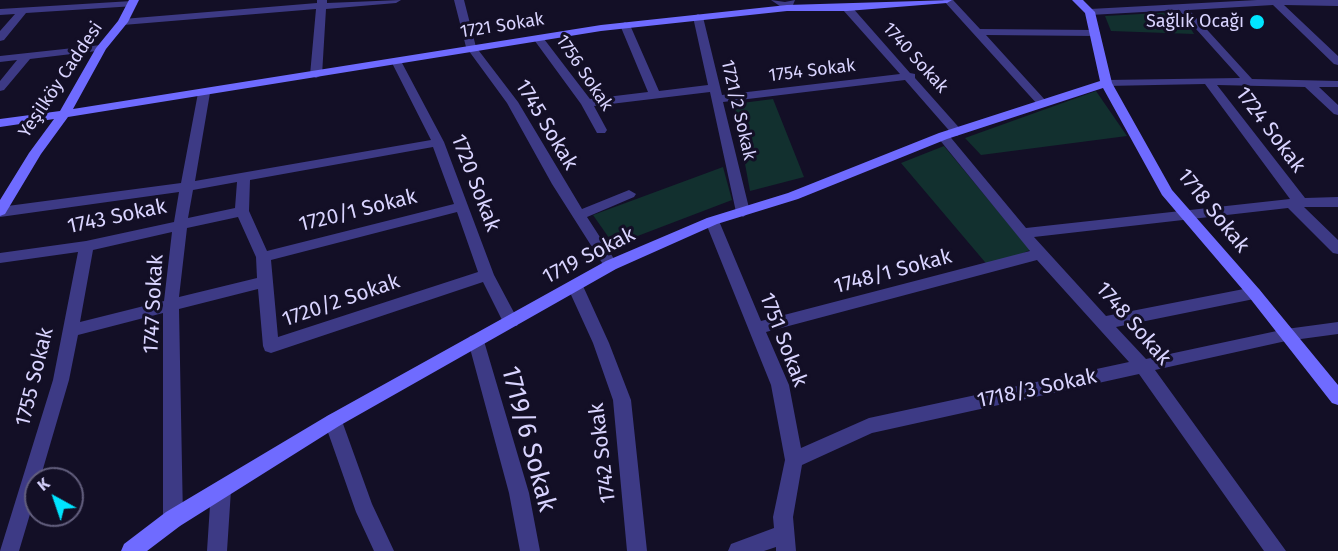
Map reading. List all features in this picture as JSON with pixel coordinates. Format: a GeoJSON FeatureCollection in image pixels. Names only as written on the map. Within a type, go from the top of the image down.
{"type":"FeatureCollection","features":[{"type":"Feature","properties":{"kind":"street"},"geometry":{"type":"LineString","coordinates":[[123,22],[321,3],[396,0]]}},
{"type":"Feature","properties":{"kind":"street","name":"1745 Sokak"},"geometry":{"type":"LineString","coordinates":[[459,0],[471,47],[512,102],[610,266]]}},
{"type":"Feature","properties":{"kind":"street"},"geometry":{"type":"LineString","coordinates":[[776,0],[788,4]]}},
{"type":"Feature","properties":{"kind":"street"},"geometry":{"type":"LineString","coordinates":[[948,0],[1042,103]]}},
{"type":"Feature","properties":{"kind":"street","name":"1721 Sokak"},"geometry":{"type":"LineString","coordinates":[[0,123],[316,75],[471,47],[625,25],[788,4],[848,8],[948,0]]}},
{"type":"Feature","properties":{"kind":"street"},"geometry":{"type":"LineString","coordinates":[[1077,0],[1090,12],[1275,2],[1338,3]]}},
{"type":"Feature","properties":{"kind":"street"},"geometry":{"type":"LineString","coordinates":[[1127,0],[1138,10]]}},
{"type":"Feature","properties":{"kind":"street"},"geometry":{"type":"LineString","coordinates":[[0,12],[133,2]]}},
{"type":"Feature","properties":{"kind":"street","name":"Yeşilköy Caddesi"},"geometry":{"type":"LineString","coordinates":[[0,212],[35,153],[65,112],[101,48],[123,22],[133,2]]}},
{"type":"Feature","properties":{"kind":"street"},"geometry":{"type":"LineString","coordinates":[[1275,2],[1338,62]]}},
{"type":"Feature","properties":{"kind":"street"},"geometry":{"type":"LineString","coordinates":[[316,75],[321,3]]}},
{"type":"Feature","properties":{"kind":"street","name":"1740 Sokak"},"geometry":{"type":"LineString","coordinates":[[848,8],[911,76],[950,134]]}},
{"type":"Feature","properties":{"kind":"street"},"geometry":{"type":"LineString","coordinates":[[1182,8],[1249,82]]}},
{"type":"Feature","properties":{"kind":"street"},"geometry":{"type":"LineString","coordinates":[[0,38],[23,11]]}},
{"type":"Feature","properties":{"kind":"street","name":"1718 Sokak"},"geometry":{"type":"LineString","coordinates":[[1090,12],[1106,83],[1167,192],[1254,293],[1338,398]]}},
{"type":"Feature","properties":{"kind":"street","name":"1721/2 Sokak"},"geometry":{"type":"LineString","coordinates":[[698,17],[743,212]]}},
{"type":"Feature","properties":{"kind":"street"},"geometry":{"type":"LineString","coordinates":[[625,25],[655,96]]}},
{"type":"Feature","properties":{"kind":"street"},"geometry":{"type":"LineString","coordinates":[[977,32],[1095,33]]}},
{"type":"Feature","properties":{"kind":"street","name":"1756 Sokak"},"geometry":{"type":"LineString","coordinates":[[537,37],[586,103],[600,130]]}},
{"type":"Feature","properties":{"kind":"street"},"geometry":{"type":"LineString","coordinates":[[0,59],[101,48]]}},
{"type":"Feature","properties":{"kind":"street"},"geometry":{"type":"LineString","coordinates":[[0,88],[25,58]]}},
{"type":"Feature","properties":{"kind":"street","name":"1720 Sokak"},"geometry":{"type":"LineString","coordinates":[[396,61],[438,142],[487,275],[511,322]]}},
{"type":"Feature","properties":{"kind":"street","name":"1754 Sokak"},"geometry":{"type":"LineString","coordinates":[[586,103],[911,76]]}},
{"type":"Feature","properties":{"kind":"street"},"geometry":{"type":"LineString","coordinates":[[1106,83],[1208,81],[1338,84]]}},
{"type":"Feature","properties":{"kind":"street","name":"1724 Sokak"},"geometry":{"type":"LineString","coordinates":[[1208,81],[1296,203],[1338,249]]}},
{"type":"Feature","properties":{"kind":"street","name":"1719 Sokak"},"geometry":{"type":"LineString","coordinates":[[131,551],[173,519],[333,421],[610,266],[712,221],[793,196],[950,134],[1106,83]]}},
{"type":"Feature","properties":{"kind":"street"},"geometry":{"type":"LineString","coordinates":[[1314,83],[1338,100]]}},
{"type":"Feature","properties":{"kind":"street"},"geometry":{"type":"LineString","coordinates":[[1314,83],[1338,111]]}},
{"type":"Feature","properties":{"kind":"street","name":"1747 Sokak"},"geometry":{"type":"LineString","coordinates":[[173,519],[171,303],[180,225],[204,93]]}},
{"type":"Feature","properties":{"kind":"street","name":"1748 Sokak"},"geometry":{"type":"LineString","coordinates":[[950,134],[1041,254],[1143,367],[1276,551]]}},
{"type":"Feature","properties":{"kind":"street"},"geometry":{"type":"LineString","coordinates":[[0,212],[186,187],[438,142]]}},
{"type":"Feature","properties":{"kind":"street","name":"1720/2 Sokak"},"geometry":{"type":"LineString","coordinates":[[244,177],[243,211],[263,257],[272,346],[487,275]]}},
{"type":"Feature","properties":{"kind":"street"},"geometry":{"type":"LineString","coordinates":[[579,215],[629,194]]}},
{"type":"Feature","properties":{"kind":"street"},"geometry":{"type":"LineString","coordinates":[[1024,233],[1296,203],[1338,202]]}},
{"type":"Feature","properties":{"kind":"street","name":"1720/1 Sokak"},"geometry":{"type":"LineString","coordinates":[[263,257],[463,206]]}},
{"type":"Feature","properties":{"kind":"street","name":"1743 Sokak"},"geometry":{"type":"LineString","coordinates":[[0,258],[87,246],[243,211]]}},
{"type":"Feature","properties":{"kind":"street","name":"1751 Sokak"},"geometry":{"type":"LineString","coordinates":[[712,221],[755,329],[780,384],[794,460],[783,517],[785,542]]}},
{"type":"Feature","properties":{"kind":"street","name":"1755 Sokak"},"geometry":{"type":"LineString","coordinates":[[9,551],[61,380],[87,246]]}},
{"type":"Feature","properties":{"kind":"street","name":"1748/1 Sokak"},"geometry":{"type":"LineString","coordinates":[[755,329],[1041,254]]}},
{"type":"Feature","properties":{"kind":"street"},"geometry":{"type":"LineString","coordinates":[[70,330],[266,281]]}},
{"type":"Feature","properties":{"kind":"street","name":"1742 Sokak"},"geometry":{"type":"LineString","coordinates":[[575,286],[601,343],[622,400],[637,551]]}},
{"type":"Feature","properties":{"kind":"street"},"geometry":{"type":"LineString","coordinates":[[1103,323],[1254,293]]}},
{"type":"Feature","properties":{"kind":"street","name":"1718/3 Sokak"},"geometry":{"type":"LineString","coordinates":[[794,460],[869,426],[1286,334],[1338,328]]}},
{"type":"Feature","properties":{"kind":"street","name":"1719/6 Sokak"},"geometry":{"type":"LineString","coordinates":[[476,341],[519,493],[530,551]]}},
{"type":"Feature","properties":{"kind":"street"},"geometry":{"type":"LineString","coordinates":[[333,421],[363,506],[384,551]]}},
{"type":"Feature","properties":{"kind":"street"},"geometry":{"type":"LineString","coordinates":[[217,551],[221,490]]}},
{"type":"Feature","properties":{"kind":"street"},"geometry":{"type":"LineString","coordinates":[[738,551],[785,542]]}},
{"type":"Feature","properties":{"kind":"green space"},"geometry":{"type":"Polygon","coordinates":[[[1176,12],[1180,15],[1163,17],[1174,28],[1191,29],[1194,34],[1111,31],[1105,16],[1176,12]]]}},
{"type":"Feature","properties":{"kind":"green space"},"geometry":{"type":"Polygon","coordinates":[[[1096,91],[1127,136],[981,155],[965,138],[1096,91]]]}},
{"type":"Feature","properties":{"kind":"green space"},"geometry":{"type":"Polygon","coordinates":[[[773,99],[804,177],[750,191],[734,104],[773,99]]]}},
{"type":"Feature","properties":{"kind":"green space"},"geometry":{"type":"Polygon","coordinates":[[[944,146],[1030,250],[990,268],[901,163],[944,146]]]}},
{"type":"Feature","properties":{"kind":"green space"},"geometry":{"type":"Polygon","coordinates":[[[723,167],[732,200],[614,245],[593,215],[723,167]]]}},
{"type":"Feature","properties":{"kind":"place","name":"Sağlık Ocağı"},"geometry":{"type":"Point","coordinates":[1257,22]}}]}
